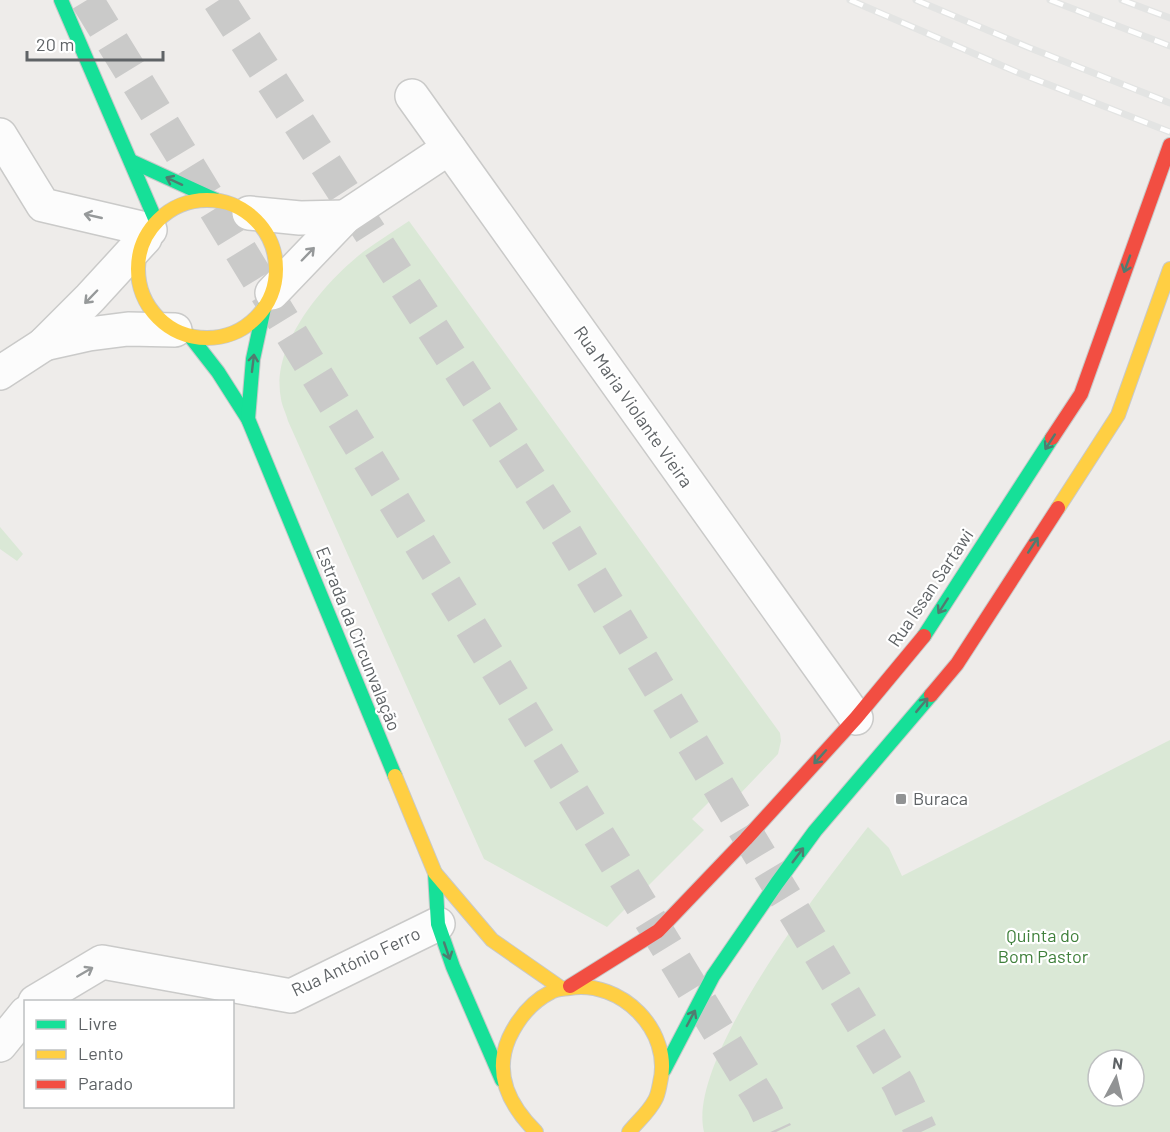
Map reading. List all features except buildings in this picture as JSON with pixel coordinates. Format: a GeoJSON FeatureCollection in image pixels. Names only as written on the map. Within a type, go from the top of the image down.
{"type":"FeatureCollection","features":[{"type":"Feature","properties":{"kind":"street"},"geometry":{"type":"LineString","coordinates":[[61,0],[131,161],[150,230],[138,259],[138,280],[145,301],[158,318],[183,333]]}},
{"type":"Feature","properties":{"kind":"street","name":"Rua Maria Violante Vieira"},"geometry":{"type":"LineString","coordinates":[[412,96],[856,718]]}},
{"type":"Feature","properties":{"kind":"street"},"geometry":{"type":"LineString","coordinates":[[0,135],[43,205],[150,230]]}},
{"type":"Feature","properties":{"kind":"street","name":"Rua Issan Sartawi"},"geometry":{"type":"LineString","coordinates":[[504,1083],[502,1063],[504,1051],[517,1021],[526,1009],[544,995],[566,987],[658,931],[856,718],[922,639],[1081,394],[1170,145]]}},
{"type":"Feature","properties":{"kind":"street"},"geometry":{"type":"LineString","coordinates":[[42,345],[89,333],[128,329],[218,337],[244,327],[345,217],[449,148]]}},
{"type":"Feature","properties":{"kind":"street"},"geometry":{"type":"LineString","coordinates":[[131,161],[249,213],[264,229],[274,249],[276,271],[268,301]]}},
{"type":"Feature","properties":{"kind":"street"},"geometry":{"type":"LineString","coordinates":[[0,373],[42,345],[90,298],[150,230],[173,208],[194,201],[216,200]]}},
{"type":"Feature","properties":{"kind":"street"},"geometry":{"type":"LineString","coordinates":[[249,213],[300,218],[345,217]]}},
{"type":"Feature","properties":{"kind":"street"},"geometry":{"type":"LineString","coordinates":[[663,1113],[664,1070],[713,976],[815,831],[957,664],[1118,415],[1170,269]]}},
{"type":"Feature","properties":{"kind":"street","name":"Estrada da Circunvalação"},"geometry":{"type":"LineString","coordinates":[[248,419],[253,359],[268,301]]}},
{"type":"Feature","properties":{"kind":"street","name":"Estrada da Circunvalação"},"geometry":{"type":"LineString","coordinates":[[183,333],[218,372],[248,419],[435,873],[492,940],[566,987]]}},
{"type":"Feature","properties":{"kind":"street","name":"Estrada da Circunvalação"},"geometry":{"type":"LineString","coordinates":[[435,873],[438,924],[453,967],[516,1111]]}},
{"type":"Feature","properties":{"kind":"street","name":"Rua António Ferro"},"geometry":{"type":"LineString","coordinates":[[37,1000],[102,962],[291,996],[438,924]]}},
{"type":"Feature","properties":{"kind":"street"},"geometry":{"type":"LineString","coordinates":[[566,987],[603,989],[631,1003],[647,1019],[656,1035],[664,1070]]}},
{"type":"Feature","properties":{"kind":"street"},"geometry":{"type":"LineString","coordinates":[[0,1045],[24,1015]]}},
{"type":"Feature","properties":{"kind":"street"},"geometry":{"type":"LineString","coordinates":[[628,1132],[649,1113],[662,1084]]}},
{"type":"Feature","properties":{"kind":"street"},"geometry":{"type":"LineString","coordinates":[[516,1111],[531,1132]]}},
{"type":"Feature","properties":{"kind":"street"},"geometry":{"type":"LineString","coordinates":[[516,1111],[536,1132]]}},
{"type":"Feature","properties":{"kind":"green space"},"geometry":{"type":"Polygon","coordinates":[[[409,221],[780,733],[778,754],[737,797],[725,786],[692,819],[704,830],[607,927],[484,859],[282,404],[280,378],[284,358],[303,317],[332,280],[348,265],[409,221]]]}},
{"type":"Feature","properties":{"kind":"green space"},"geometry":{"type":"Polygon","coordinates":[[[0,527],[23,554],[17,561],[0,549],[0,527]]]}},
{"type":"Feature","properties":{"kind":"green space","name":"Quinta do Bom Pastor"},"geometry":{"type":"Polygon","coordinates":[[[1170,740],[1170,1132],[704,1132],[704,1100],[716,1062],[736,1019],[762,974],[820,889],[868,827],[889,848],[902,876],[1170,740]]]}},
{"type":"Feature","properties":{"kind":"tunnel"},"geometry":{"type":"LineString","coordinates":[[87,0],[763,1104],[776,1132]]}},
{"type":"Feature","properties":{"kind":"tunnel"},"geometry":{"type":"LineString","coordinates":[[219,0],[564,531],[899,1085],[921,1132]]}},
{"type":"Feature","properties":{"kind":"railway"},"geometry":{"type":"LineString","coordinates":[[850,0],[1019,73],[1170,132]]}},
{"type":"Feature","properties":{"kind":"railway"},"geometry":{"type":"LineString","coordinates":[[916,0],[1170,103]]}},
{"type":"Feature","properties":{"kind":"railway"},"geometry":{"type":"LineString","coordinates":[[1050,0],[1170,46]]}},
{"type":"Feature","properties":{"kind":"railway"},"geometry":{"type":"LineString","coordinates":[[1122,0],[1170,18]]}},
{"type":"Feature","properties":{"kind":"traffic: fast"},"geometry":{"type":"LineString","coordinates":[[61,0],[156,221]]}},
{"type":"Feature","properties":{"kind":"traffic: fast"},"geometry":{"type":"LineString","coordinates":[[131,161],[216,200]]}},
{"type":"Feature","properties":{"kind":"traffic: fast"},"geometry":{"type":"LineString","coordinates":[[248,419],[253,359],[264,308]]}},
{"type":"Feature","properties":{"kind":"traffic: fast"},"geometry":{"type":"LineString","coordinates":[[190,336],[218,372],[248,419],[395,776]]}},
{"type":"Feature","properties":{"kind":"traffic: fast"},"geometry":{"type":"LineString","coordinates":[[924,636],[1052,438]]}},
{"type":"Feature","properties":{"kind":"traffic: fast"},"geometry":{"type":"LineString","coordinates":[[664,1070],[713,976],[777,883],[815,831],[931,695]]}},
{"type":"Feature","properties":{"kind":"traffic: fast"},"geometry":{"type":"LineString","coordinates":[[435,873],[438,924],[453,967],[502,1080]]}},
{"type":"Feature","properties":{"kind":"traffic: slow"},"geometry":{"type":"LineString","coordinates":[[207,200],[233,205],[256,220],[271,243],[276,269],[271,295],[256,318],[233,333],[207,338],[181,333],[158,318],[143,295],[138,269],[143,243],[158,220],[181,205],[207,200]]}},
{"type":"Feature","properties":{"kind":"traffic: slow"},"geometry":{"type":"LineString","coordinates":[[1058,508],[1118,415],[1170,269]]}},
{"type":"Feature","properties":{"kind":"traffic: slow"},"geometry":{"type":"LineString","coordinates":[[395,776],[435,873],[492,940],[561,988]]}},
{"type":"Feature","properties":{"kind":"traffic: slow"},"geometry":{"type":"LineString","coordinates":[[536,1132],[519,1112],[507,1089],[503,1065],[504,1052],[509,1038],[526,1012],[544,996],[557,990],[588,987],[624,1000],[651,1028],[659,1045],[662,1064],[657,1096],[650,1109],[629,1132]]}},
{"type":"Feature","properties":{"kind":"traffic: jam"},"geometry":{"type":"LineString","coordinates":[[1052,438],[1081,394],[1170,145]]}},
{"type":"Feature","properties":{"kind":"traffic: jam"},"geometry":{"type":"LineString","coordinates":[[931,695],[957,664],[1058,508]]}},
{"type":"Feature","properties":{"kind":"traffic: jam"},"geometry":{"type":"LineString","coordinates":[[570,986],[658,931],[746,839],[856,718],[924,636]]}},
{"type":"Feature","properties":{"kind":"place","name":"Buraca"},"geometry":{"type":"Point","coordinates":[901,799]}}]}
